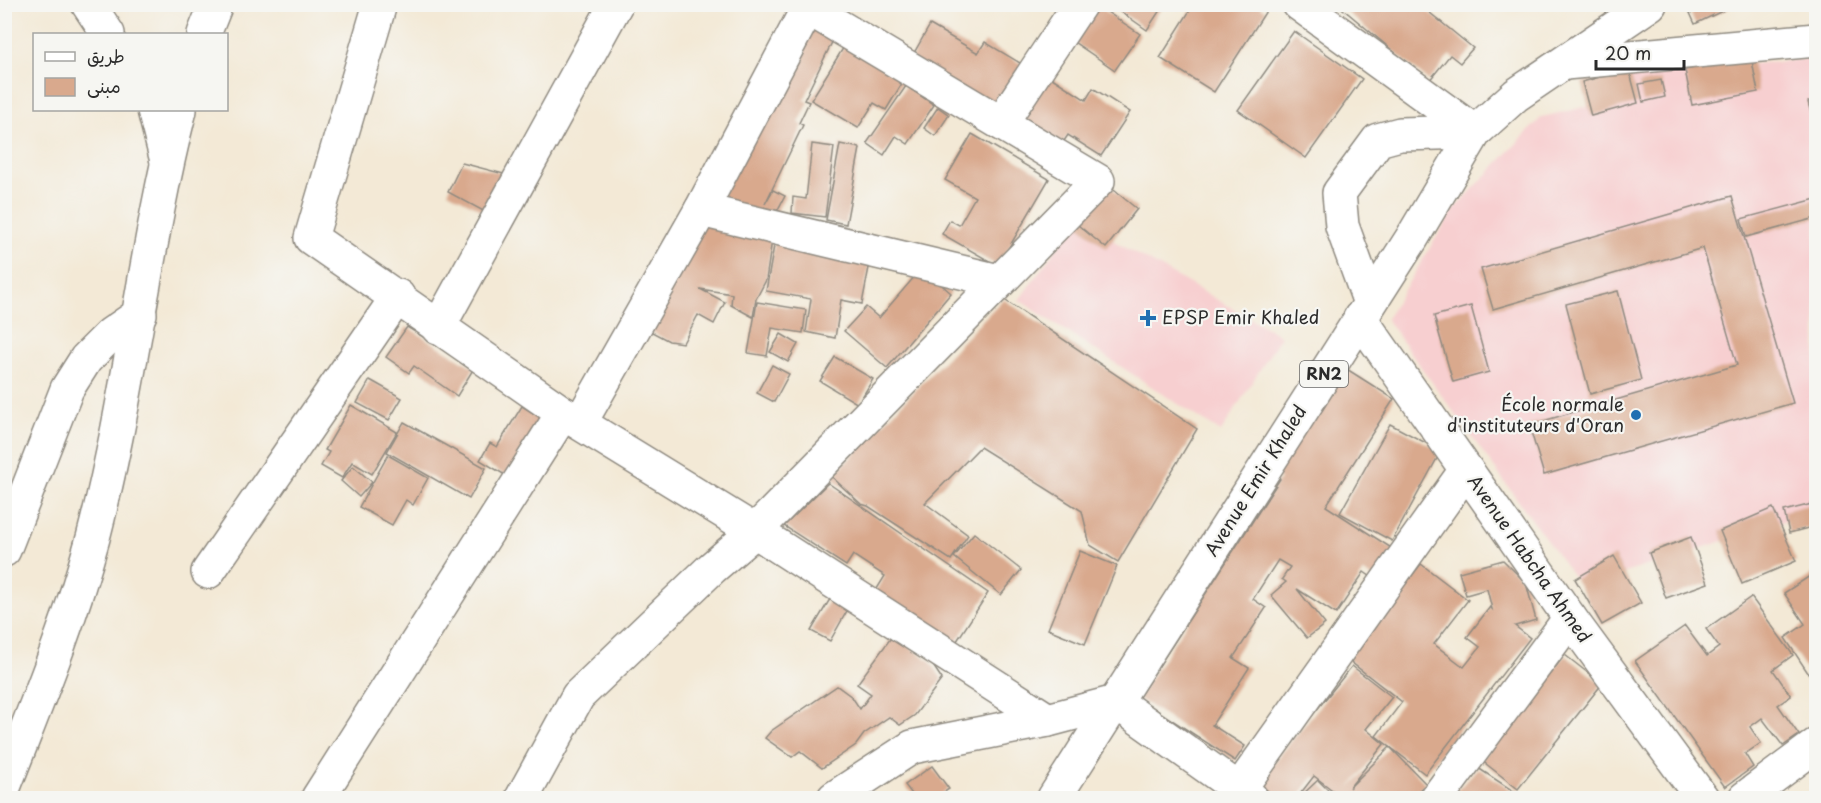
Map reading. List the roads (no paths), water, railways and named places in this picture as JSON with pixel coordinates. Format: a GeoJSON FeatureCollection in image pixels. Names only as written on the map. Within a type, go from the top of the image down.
{"type":"FeatureCollection","features":[{"type":"Feature","properties":{"kind":"street"},"geometry":{"type":"LineString","coordinates":[[88,4],[107,33]]}},
{"type":"Feature","properties":{"kind":"street"},"geometry":{"type":"LineString","coordinates":[[204,33],[216,4]]}},
{"type":"Feature","properties":{"kind":"street"},"geometry":{"type":"LineString","coordinates":[[380,4],[310,238],[398,296],[438,328],[571,418],[755,531],[1048,720]]}},
{"type":"Feature","properties":{"kind":"street"},"geometry":{"type":"LineString","coordinates":[[438,328],[616,4]]}},
{"type":"Feature","properties":{"kind":"street"},"geometry":{"type":"LineString","coordinates":[[1001,123],[1080,4]]}},
{"type":"Feature","properties":{"kind":"street"},"geometry":{"type":"LineString","coordinates":[[1299,4],[1475,132]]}},
{"type":"Feature","properties":{"kind":"street","name":"Avenue Emir Khaled"},"geometry":{"type":"LineString","coordinates":[[1054,798],[1365,310],[1475,132],[1516,95],[1650,4]]}},
{"type":"Feature","properties":{"kind":"street"},"geometry":{"type":"LineString","coordinates":[[318,798],[571,418],[701,210],[809,6],[1098,181],[755,531],[712,568],[578,696],[522,798]]}},
{"type":"Feature","properties":{"kind":"street"},"geometry":{"type":"LineString","coordinates":[[1560,64],[1816,40]]}},
{"type":"Feature","properties":{"kind":"street"},"geometry":{"type":"LineString","coordinates":[[154,111],[167,161]]}},
{"type":"Feature","properties":{"kind":"street"},"geometry":{"type":"LineString","coordinates":[[4,787],[49,671],[93,538],[140,314],[167,161],[180,111]]}},
{"type":"Feature","properties":{"kind":"street","name":"Avenue Habcha Ahmed"},"geometry":{"type":"LineString","coordinates":[[1475,132],[1400,134],[1378,140],[1338,193],[1342,226],[1365,310],[1466,470],[1570,618],[1702,798]]}},
{"type":"Feature","properties":{"kind":"street"},"geometry":{"type":"LineString","coordinates":[[701,210],[999,281]]}},
{"type":"Feature","properties":{"kind":"street"},"geometry":{"type":"LineString","coordinates":[[208,573],[398,296]]}},
{"type":"Feature","properties":{"kind":"street"},"geometry":{"type":"LineString","coordinates":[[4,550],[67,389],[86,359],[111,334],[140,314]]}},
{"type":"Feature","properties":{"kind":"street"},"geometry":{"type":"LineString","coordinates":[[834,798],[912,747],[1048,720],[1116,702],[1241,795],[1466,470]]}},
{"type":"Feature","properties":{"kind":"street"},"geometry":{"type":"LineString","coordinates":[[1437,798],[1570,618]]}},
{"type":"Feature","properties":{"kind":"street"},"geometry":{"type":"LineString","coordinates":[[1745,798],[1816,745]]}},
{"type":"Feature","properties":{"kind":"place","name":"EPSP Emir Khaled"},"geometry":{"type":"Point","coordinates":[1148,318]}},
{"type":"Feature","properties":{"kind":"place","name":"École normale d'instituteurs d'Oran"},"geometry":{"type":"Point","coordinates":[1636,415]}}]}
